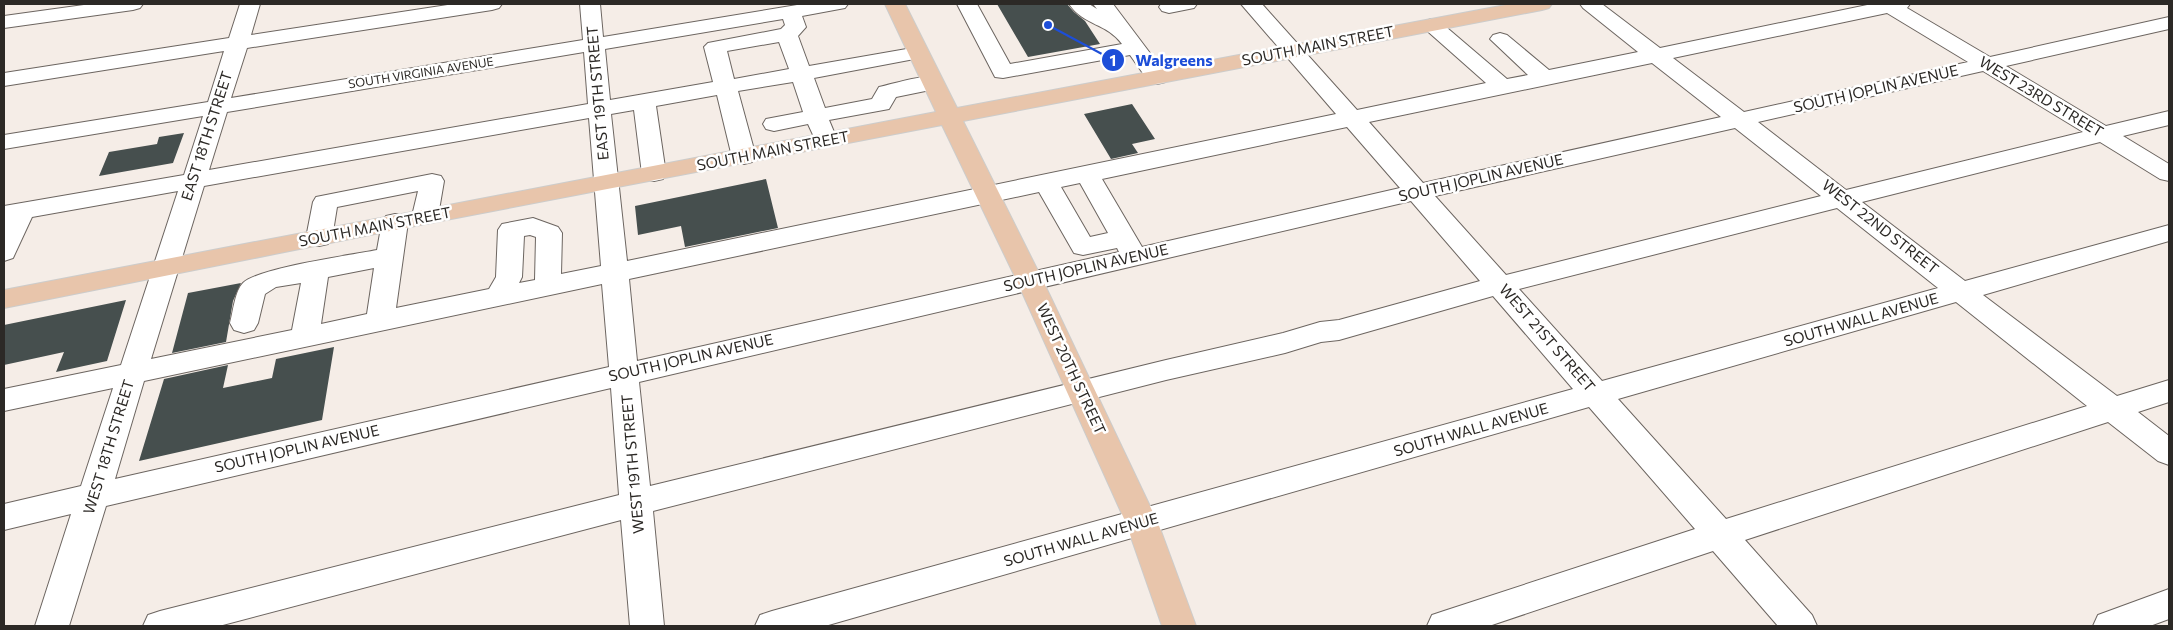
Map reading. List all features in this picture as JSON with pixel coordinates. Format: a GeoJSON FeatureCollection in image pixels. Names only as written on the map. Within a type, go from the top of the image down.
{"type":"FeatureCollection","features":[{"type":"Feature","properties":{"kind":"main road","name":"WEST 20TH STREET"},"geometry":{"type":"LineString","coordinates":[[895,4],[1030,281],[1142,523],[1179,626]]}},
{"type":"Feature","properties":{"kind":"main road","name":"SOUTH MAIN STREET"},"geometry":{"type":"LineString","coordinates":[[4,299],[425,216],[744,157],[1542,4]]}},
{"type":"Feature","properties":{"kind":"street"},"geometry":{"type":"LineString","coordinates":[[4,22],[133,4]]}},
{"type":"Feature","properties":{"kind":"street","name":"EAST 18TH STREET"},"geometry":{"type":"LineString","coordinates":[[166,268],[250,4]]}},
{"type":"Feature","properties":{"kind":"street"},"geometry":{"type":"LineString","coordinates":[[4,79],[492,4]]}},
{"type":"Feature","properties":{"kind":"street","name":"EAST 19TH STREET"},"geometry":{"type":"LineString","coordinates":[[590,4],[606,183]]}},
{"type":"Feature","properties":{"kind":"street","name":"SOUTH VIRGINIA AVENUE"},"geometry":{"type":"LineString","coordinates":[[4,142],[838,4]]}},
{"type":"Feature","properties":{"kind":"street"},"geometry":{"type":"LineString","coordinates":[[967,4],[1003,72],[1136,48]]}},
{"type":"Feature","properties":{"kind":"street"},"geometry":{"type":"LineString","coordinates":[[1079,4],[1084,11],[1122,30]]}},
{"type":"Feature","properties":{"kind":"street"},"geometry":{"type":"LineString","coordinates":[[1103,4],[1157,77]]}},
{"type":"Feature","properties":{"kind":"street","name":"WEST 21ST STREET"},"geometry":{"type":"LineString","coordinates":[[1252,4],[1800,626]]}},
{"type":"Feature","properties":{"kind":"street","name":"WEST 22ND STREET"},"geometry":{"type":"LineString","coordinates":[[1590,4],[2169,452]]}},
{"type":"Feature","properties":{"kind":"street"},"geometry":{"type":"LineString","coordinates":[[4,400],[1893,4]]}},
{"type":"Feature","properties":{"kind":"street","name":"WEST 23RD STREET"},"geometry":{"type":"LineString","coordinates":[[1893,4],[1987,64],[2169,174]]}},
{"type":"Feature","properties":{"kind":"street"},"geometry":{"type":"LineString","coordinates":[[744,157],[715,47],[787,34],[796,27],[790,12]]}},
{"type":"Feature","properties":{"kind":"street","name":"SOUTH JOPLIN AVENUE"},"geometry":{"type":"LineString","coordinates":[[4,517],[1030,281],[1129,248],[1418,192],[2169,22]]}},
{"type":"Feature","properties":{"kind":"street"},"geometry":{"type":"LineString","coordinates":[[1432,25],[1502,87]]}},
{"type":"Feature","properties":{"kind":"street"},"geometry":{"type":"LineString","coordinates":[[787,34],[825,141]]}},
{"type":"Feature","properties":{"kind":"street"},"geometry":{"type":"LineString","coordinates":[[1500,39],[1545,78]]}},
{"type":"Feature","properties":{"kind":"street"},"geometry":{"type":"LineString","coordinates":[[4,252],[12,217],[193,180],[644,101],[723,78],[799,64],[918,53]]}},
{"type":"Feature","properties":{"kind":"street"},"geometry":{"type":"LineString","coordinates":[[774,124],[881,104],[888,92],[932,83]]}},
{"type":"Feature","properties":{"kind":"street"},"geometry":{"type":"LineString","coordinates":[[644,101],[654,174]]}},
{"type":"Feature","properties":{"kind":"street"},"geometry":{"type":"LineString","coordinates":[[857,109],[865,133]]}},
{"type":"Feature","properties":{"kind":"street"},"geometry":{"type":"LineString","coordinates":[[160,626],[636,504],[701,485],[1081,391],[1285,343],[1320,332],[1339,330],[1500,286],[2169,118]]}},
{"type":"Feature","properties":{"kind":"street"},"geometry":{"type":"LineString","coordinates":[[422,153],[436,150],[425,216]]}},
{"type":"Feature","properties":{"kind":"street"},"geometry":{"type":"LineString","coordinates":[[1087,174],[1129,248]]}},
{"type":"Feature","properties":{"kind":"street"},"geometry":{"type":"LineString","coordinates":[[320,238],[325,202],[432,181]]}},
{"type":"Feature","properties":{"kind":"street"},"geometry":{"type":"LineString","coordinates":[[1046,182],[1083,247],[1129,248]]}},
{"type":"Feature","properties":{"kind":"street","name":"WEST 19TH STREET"},"geometry":{"type":"LineString","coordinates":[[606,183],[647,626]]}},
{"type":"Feature","properties":{"kind":"street"},"geometry":{"type":"LineString","coordinates":[[532,197],[533,226]]}},
{"type":"Feature","properties":{"kind":"street"},"geometry":{"type":"LineString","coordinates":[[380,322],[395,222]]}},
{"type":"Feature","properties":{"kind":"street"},"geometry":{"type":"LineString","coordinates":[[497,298],[509,277],[511,230],[533,226],[549,233],[548,286]]}},
{"type":"Feature","properties":{"kind":"street","name":"SOUTH WALL AVENUE"},"geometry":{"type":"LineString","coordinates":[[772,626],[2169,233]]}},
{"type":"Feature","properties":{"kind":"street"},"geometry":{"type":"LineString","coordinates":[[244,323],[253,289],[268,280],[389,256]]}},
{"type":"Feature","properties":{"kind":"street","name":"WEST 18TH STREET"},"geometry":{"type":"LineString","coordinates":[[52,626],[166,268]]}},
{"type":"Feature","properties":{"kind":"street"},"geometry":{"type":"LineString","coordinates":[[305,337],[316,271]]}},
{"type":"Feature","properties":{"kind":"street"},"geometry":{"type":"LineString","coordinates":[[1444,626],[1719,535],[2169,391]]}},
{"type":"Feature","properties":{"kind":"street"},"geometry":{"type":"LineString","coordinates":[[2110,626],[2169,604]]}},
{"type":"Feature","properties":{"kind":"building"},"geometry":{"type":"Polygon","coordinates":[[[997,4],[1067,4],[1085,21],[1100,44],[1028,57],[997,4]]]}},
{"type":"Feature","properties":{"kind":"building"},"geometry":{"type":"Polygon","coordinates":[[[1132,104],[1155,139],[1132,144],[1138,153],[1111,159],[1084,114],[1132,104]]]}},
{"type":"Feature","properties":{"kind":"building"},"geometry":{"type":"Polygon","coordinates":[[[184,133],[173,163],[99,176],[109,152],[157,144],[159,137],[184,133]]]}},
{"type":"Feature","properties":{"kind":"building"},"geometry":{"type":"Polygon","coordinates":[[[766,179],[778,228],[685,247],[681,226],[638,235],[635,206],[766,179]]]}},
{"type":"Feature","properties":{"kind":"building"},"geometry":{"type":"Polygon","coordinates":[[[241,283],[233,301],[226,342],[172,353],[188,293],[241,283]]]}},
{"type":"Feature","properties":{"kind":"building"},"geometry":{"type":"Polygon","coordinates":[[[126,300],[107,361],[56,372],[64,352],[4,365],[4,325],[126,300]]]}},
{"type":"Feature","properties":{"kind":"building"},"geometry":{"type":"Polygon","coordinates":[[[334,347],[322,420],[139,461],[164,379],[228,365],[223,388],[272,378],[276,359],[334,347]]]}},
{"type":"Feature","properties":{"kind":"place","name":"Walgreens"},"geometry":{"type":"Point","coordinates":[1048,25]}}]}
